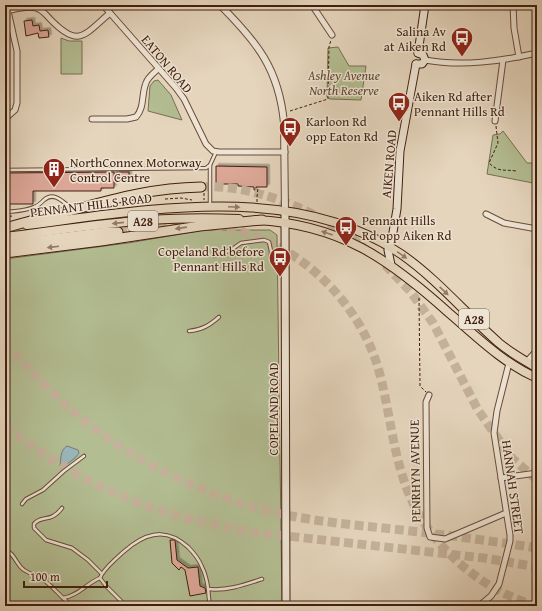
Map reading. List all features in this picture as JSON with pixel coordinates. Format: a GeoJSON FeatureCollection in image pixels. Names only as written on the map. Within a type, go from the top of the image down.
{"type":"FeatureCollection","features":[{"type":"Feature","properties":{"kind":"highway"},"geometry":{"type":"LineString","coordinates":[[5,228],[37,218],[141,192],[200,187]]}},
{"type":"Feature","properties":{"kind":"highway","name":"PENNANT HILLS ROAD"},"geometry":{"type":"LineString","coordinates":[[5,228],[181,207],[244,208],[313,216],[335,222],[359,232],[409,260],[426,274],[499,343],[537,368]]}},
{"type":"Feature","properties":{"kind":"highway","name":"PENNANT HILLS ROAD"},"geometry":{"type":"LineString","coordinates":[[5,237],[92,225],[194,218],[262,220],[304,226],[326,232],[349,241],[378,255],[423,289],[479,340],[509,363],[537,378]]}},
{"type":"Feature","properties":{"kind":"highway"},"geometry":{"type":"LineString","coordinates":[[5,253],[101,241],[200,226],[262,220]]}},
{"type":"Feature","properties":{"kind":"highway"},"geometry":{"type":"LineString","coordinates":[[5,245],[107,232],[118,232]]}},
{"type":"Feature","properties":{"kind":"main road"},"geometry":{"type":"LineString","coordinates":[[418,53],[423,55],[425,60],[422,64],[416,64],[414,58],[418,53],[425,5]]}},
{"type":"Feature","properties":{"kind":"main road","name":"AIKEN ROAD"},"geometry":{"type":"LineString","coordinates":[[391,265],[387,249],[392,238],[397,209],[400,151],[416,64]]}},
{"type":"Feature","properties":{"kind":"main road","name":"COPELAND ROAD"},"geometry":{"type":"LineString","coordinates":[[285,212],[286,606]]}},
{"type":"Feature","properties":{"kind":"street","name":"EATON ROAD"},"geometry":{"type":"LineString","coordinates":[[103,5],[176,88],[184,99],[206,144],[210,149],[216,152]]}},
{"type":"Feature","properties":{"kind":"street"},"geometry":{"type":"LineString","coordinates":[[220,5],[254,41],[272,73],[279,93],[283,111],[285,212]]}},
{"type":"Feature","properties":{"kind":"street"},"geometry":{"type":"LineString","coordinates":[[312,5],[332,35]]}},
{"type":"Feature","properties":{"kind":"street"},"geometry":{"type":"LineString","coordinates":[[513,5],[514,28],[519,57]]}},
{"type":"Feature","properties":{"kind":"street"},"geometry":{"type":"LineString","coordinates":[[5,118],[15,110],[17,103],[17,51],[6,11],[25,7],[37,8],[43,12],[61,31],[74,36],[86,33],[110,13]]}},
{"type":"Feature","properties":{"kind":"street"},"geometry":{"type":"LineString","coordinates":[[425,60],[448,64],[503,60],[537,53]]}},
{"type":"Feature","properties":{"kind":"street"},"geometry":{"type":"LineString","coordinates":[[495,121],[503,60]]}},
{"type":"Feature","properties":{"kind":"street"},"geometry":{"type":"LineString","coordinates":[[92,119],[127,119],[136,117],[142,109],[146,83],[158,69]]}},
{"type":"Feature","properties":{"kind":"street"},"geometry":{"type":"LineString","coordinates":[[216,152],[285,152]]}},
{"type":"Feature","properties":{"kind":"street"},"geometry":{"type":"LineString","coordinates":[[486,214],[504,223],[537,229]]}},
{"type":"Feature","properties":{"kind":"street"},"geometry":{"type":"LineString","coordinates":[[527,362],[537,351]]}},
{"type":"Feature","properties":{"kind":"street","name":"HANNAH STREET"},"geometry":{"type":"LineString","coordinates":[[479,606],[491,596],[499,584],[508,552],[510,535],[494,433],[505,375],[509,363]]}},
{"type":"Feature","properties":{"kind":"street","name":"PENRHYN AVENUE"},"geometry":{"type":"LineString","coordinates":[[429,395],[426,402],[427,528],[430,537],[445,539],[506,513]]}},
{"type":"Feature","properties":{"kind":"street"},"geometry":{"type":"LineString","coordinates":[[501,478],[537,473]]}},
{"type":"Feature","properties":{"kind":"lane"},"geometry":{"type":"LineString","coordinates":[[210,207],[210,165],[216,152]]}},
{"type":"Feature","properties":{"kind":"lane"},"geometry":{"type":"LineString","coordinates":[[5,170],[206,168],[210,165]]}},
{"type":"Feature","properties":{"kind":"lane"},"geometry":{"type":"LineString","coordinates":[[5,208],[5,212],[32,208],[40,204],[46,198],[52,196],[59,198],[71,208],[76,209]]}},
{"type":"Feature","properties":{"kind":"lane"},"geometry":{"type":"LineString","coordinates":[[214,256],[231,250],[241,243],[264,240],[268,242],[272,257]]}},
{"type":"Feature","properties":{"kind":"lane"},"geometry":{"type":"LineString","coordinates":[[189,331],[206,327],[220,317]]}},
{"type":"Feature","properties":{"kind":"lane"},"geometry":{"type":"LineString","coordinates":[[22,504],[26,499],[43,490],[64,471],[84,456]]}},
{"type":"Feature","properties":{"kind":"lane"},"geometry":{"type":"LineString","coordinates":[[62,508],[55,516],[37,521],[34,524],[34,528],[46,540],[72,548],[79,552],[101,572]]}},
{"type":"Feature","properties":{"kind":"lane"},"geometry":{"type":"LineString","coordinates":[[126,606],[100,578],[101,572],[124,552],[145,537],[164,535],[179,539],[197,557],[202,567],[211,606]]}},
{"type":"Feature","properties":{"kind":"lane"},"geometry":{"type":"LineString","coordinates":[[5,550],[7,550],[14,557],[25,571],[43,579],[72,606]]}},
{"type":"Feature","properties":{"kind":"lane"},"geometry":{"type":"LineString","coordinates":[[62,598],[75,595],[94,580],[100,578]]}},
{"type":"Feature","properties":{"kind":"lane"},"geometry":{"type":"LineString","coordinates":[[208,589],[218,590],[231,588],[262,580]]}},
{"type":"Feature","properties":{"kind":"path"},"geometry":{"type":"LineString","coordinates":[[290,111],[328,99],[329,47],[332,35]]}},
{"type":"Feature","properties":{"kind":"path"},"geometry":{"type":"LineString","coordinates":[[495,121],[498,144],[489,164],[494,169],[516,171]]}},
{"type":"Feature","properties":{"kind":"path"},"geometry":{"type":"LineString","coordinates":[[257,203],[258,187]]}},
{"type":"Feature","properties":{"kind":"path"},"geometry":{"type":"LineString","coordinates":[[419,294],[420,386],[429,395]]}},
{"type":"Feature","properties":{"kind":"green space"},"geometry":{"type":"Polygon","coordinates":[[[61,38],[69,41],[82,41],[82,74],[61,74],[61,38]]]}},
{"type":"Feature","properties":{"kind":"green space","name":"Ashley Avenue North Reserve"},"geometry":{"type":"Polygon","coordinates":[[[338,47],[349,66],[366,66],[361,100],[330,99],[327,97],[328,48],[338,47]]]}},
{"type":"Feature","properties":{"kind":"green space"},"geometry":{"type":"Polygon","coordinates":[[[158,80],[171,95],[182,120],[148,111],[150,86],[154,81],[158,80]]]}},
{"type":"Feature","properties":{"kind":"green space"},"geometry":{"type":"Polygon","coordinates":[[[503,131],[527,163],[535,163],[533,183],[487,174],[493,135],[500,134],[503,131]]]}},
{"type":"Feature","properties":{"kind":"green space"},"geometry":{"type":"Polygon","coordinates":[[[204,230],[270,230],[277,235],[282,606],[5,606],[5,259],[128,243],[204,230]]]}},
{"type":"Feature","properties":{"kind":"water"},"geometry":{"type":"Polygon","coordinates":[[[67,446],[78,450],[79,453],[63,467],[60,466],[61,455],[67,446]]]}},
{"type":"Feature","properties":{"kind":"building"},"geometry":{"type":"Polygon","coordinates":[[[32,20],[33,26],[39,25],[40,31],[48,30],[49,37],[39,38],[38,33],[26,36],[24,21],[32,20]]]}},
{"type":"Feature","properties":{"kind":"building"},"geometry":{"type":"Polygon","coordinates":[[[216,166],[267,167],[267,187],[256,187],[256,190],[254,190],[254,187],[238,186],[238,184],[216,184],[216,166]]]}},
{"type":"Feature","properties":{"kind":"building","name":"NorthConnex Motorway Control Centre"},"geometry":{"type":"Polygon","coordinates":[[[114,172],[114,188],[101,188],[101,191],[33,191],[33,204],[9,204],[9,191],[6,191],[6,173],[114,172]]]}},
{"type":"Feature","properties":{"kind":"building"},"geometry":{"type":"Polygon","coordinates":[[[117,172],[129,172],[129,178],[117,178],[117,172]]]}},
{"type":"Feature","properties":{"kind":"building"},"geometry":{"type":"Polygon","coordinates":[[[170,540],[175,540],[177,560],[188,568],[198,567],[200,586],[205,588],[206,593],[190,596],[185,570],[181,567],[179,570],[172,563],[170,540]]]}},
{"type":"Feature","properties":{"kind":"tunnel"},"geometry":{"type":"LineString","coordinates":[[201,187],[245,190],[290,204],[316,216]]}},
{"type":"Feature","properties":{"kind":"tunnel"},"geometry":{"type":"LineString","coordinates":[[329,223],[339,228],[363,247]]}},
{"type":"Feature","properties":{"kind":"tunnel"},"geometry":{"type":"LineString","coordinates":[[118,232],[150,230],[177,224],[191,225]]}},
{"type":"Feature","properties":{"kind":"tunnel"},"geometry":{"type":"LineString","coordinates":[[214,226],[242,232],[269,242],[295,256],[318,274],[338,295],[355,318],[369,344],[379,371],[401,471],[406,487],[420,517],[439,543],[474,575],[501,592],[534,606]]}},
{"type":"Feature","properties":{"kind":"tunnel"},"geometry":{"type":"LineString","coordinates":[[385,265],[410,291],[433,323],[478,410],[511,457],[537,480]]}},
{"type":"Feature","properties":{"kind":"tunnel"},"geometry":{"type":"LineString","coordinates":[[5,343],[52,392],[92,427],[145,461],[202,489],[231,500],[291,516],[537,548]]}},
{"type":"Feature","properties":{"kind":"tunnel"},"geometry":{"type":"LineString","coordinates":[[5,426],[25,441],[67,468],[112,492],[159,510],[183,517],[251,532],[484,558],[537,567]]}},
{"type":"Feature","properties":{"kind":"place","name":"Salina Av at Aiken Rd"},"geometry":{"type":"Point","coordinates":[462,58]}},
{"type":"Feature","properties":{"kind":"place","name":"Aiken Rd after Pennant Hills Rd"},"geometry":{"type":"Point","coordinates":[399,122]}},
{"type":"Feature","properties":{"kind":"place","name":"Karloon Rd opp Eaton Rd"},"geometry":{"type":"Point","coordinates":[290,148]}},
{"type":"Feature","properties":{"kind":"place","name":"NorthConnex Motorway Control Centre"},"geometry":{"type":"Point","coordinates":[54,188]}},
{"type":"Feature","properties":{"kind":"place","name":"Pennant Hills Rd opp Aiken Rd"},"geometry":{"type":"Point","coordinates":[346,246]}},
{"type":"Feature","properties":{"kind":"place","name":"Copeland Rd before Pennant Hills Rd"},"geometry":{"type":"Point","coordinates":[280,278]}}]}
